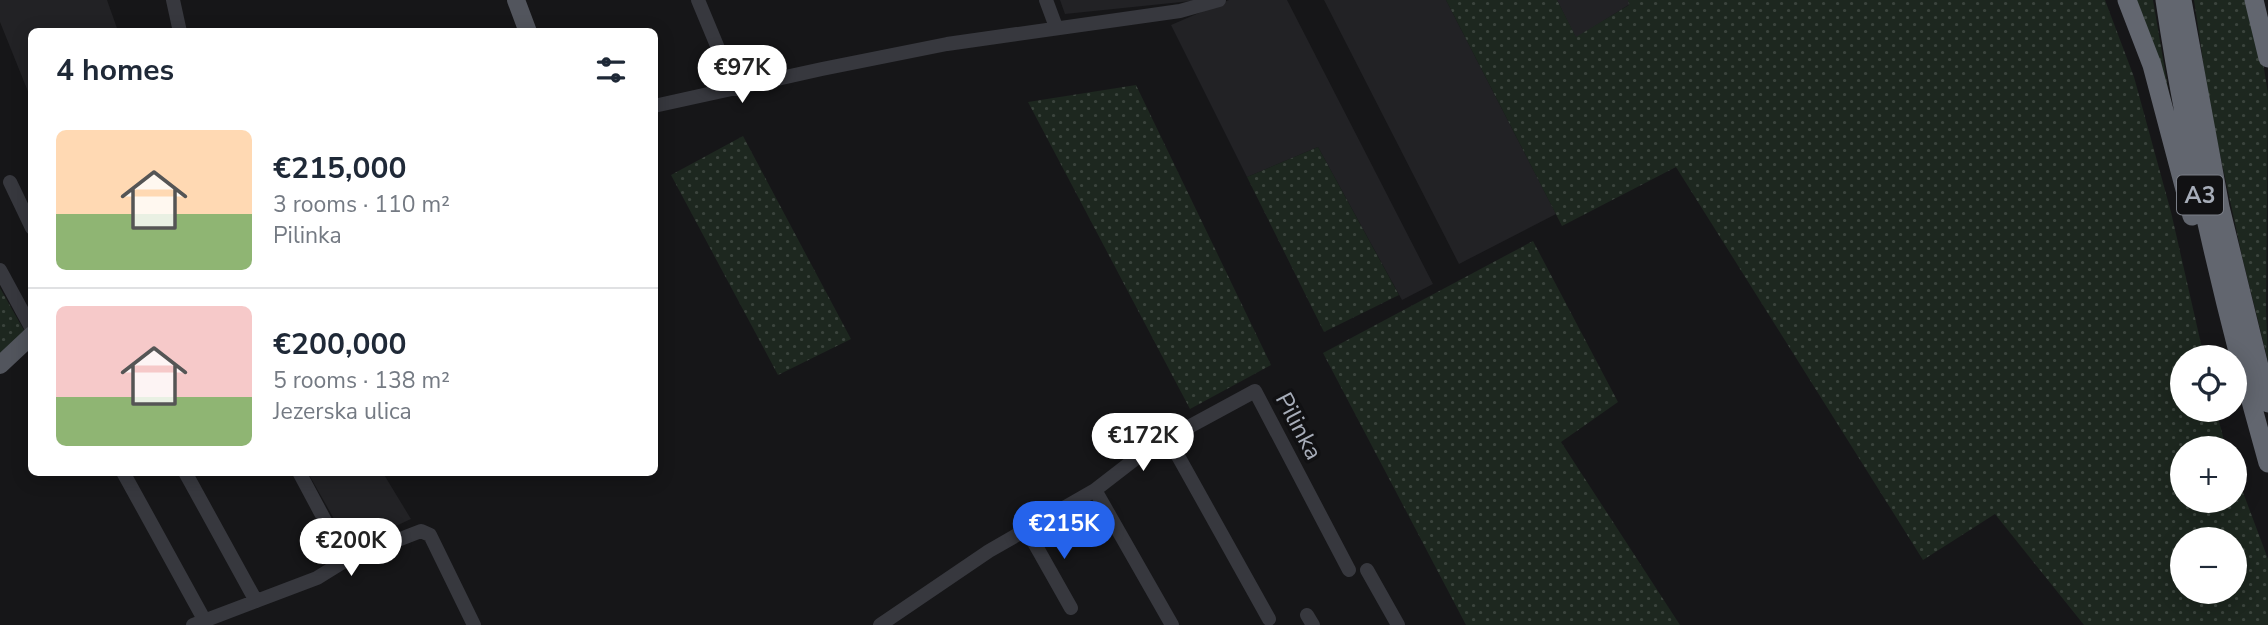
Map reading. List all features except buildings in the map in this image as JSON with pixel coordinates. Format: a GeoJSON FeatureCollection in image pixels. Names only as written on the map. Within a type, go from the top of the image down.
{"type":"FeatureCollection","features":[{"type":"Feature","properties":{"kind":"highway"},"geometry":{"type":"LineString","coordinates":[[2127,0],[2152,65],[2223,345]]}},
{"type":"Feature","properties":{"kind":"highway","name":"A3"},"geometry":{"type":"LineString","coordinates":[[2165,0],[2203,210],[2232,345]]}},
{"type":"Feature","properties":{"kind":"highway","name":"A3"},"geometry":{"type":"LineString","coordinates":[[2182,0],[2220,207],[2268,403]]}},
{"type":"Feature","properties":{"kind":"highway"},"geometry":{"type":"LineString","coordinates":[[2254,0],[2268,58]]}},
{"type":"Feature","properties":{"kind":"highway","name":"A3"},"geometry":{"type":"LineString","coordinates":[[2247,397],[2268,463]]}},
{"type":"Feature","properties":{"kind":"main road"},"geometry":{"type":"LineString","coordinates":[[516,0],[526,28]]}},
{"type":"Feature","properties":{"kind":"main road"},"geometry":{"type":"LineString","coordinates":[[0,365],[28,339]]}},
{"type":"Feature","properties":{"kind":"street"},"geometry":{"type":"LineString","coordinates":[[173,0],[179,28]]}},
{"type":"Feature","properties":{"kind":"street"},"geometry":{"type":"LineString","coordinates":[[698,0],[735,89]]}},
{"type":"Feature","properties":{"kind":"street"},"geometry":{"type":"LineString","coordinates":[[1046,0],[1056,27]]}},
{"type":"Feature","properties":{"kind":"street"},"geometry":{"type":"LineString","coordinates":[[658,105],[947,44],[1180,11],[1219,0]]}},
{"type":"Feature","properties":{"kind":"street"},"geometry":{"type":"LineString","coordinates":[[10,182],[28,220]]}},
{"type":"Feature","properties":{"kind":"street"},"geometry":{"type":"LineString","coordinates":[[0,270],[28,322]]}},
{"type":"Feature","properties":{"kind":"street","name":"Pilinka"},"geometry":{"type":"LineString","coordinates":[[880,625],[901,619],[989,551],[1095,489],[1132,459],[1255,391],[1349,570]]}},
{"type":"Feature","properties":{"kind":"street"},"geometry":{"type":"LineString","coordinates":[[1168,438],[1269,619]]}},
{"type":"Feature","properties":{"kind":"street"},"geometry":{"type":"LineString","coordinates":[[125,476],[199,623],[317,578],[346,560],[421,531],[430,535],[474,625]]}},
{"type":"Feature","properties":{"kind":"street"},"geometry":{"type":"LineString","coordinates":[[187,476],[256,601]]}},
{"type":"Feature","properties":{"kind":"street"},"geometry":{"type":"LineString","coordinates":[[301,476],[346,560]]}},
{"type":"Feature","properties":{"kind":"street"},"geometry":{"type":"LineString","coordinates":[[1095,489],[1172,625]]}},
{"type":"Feature","properties":{"kind":"street"},"geometry":{"type":"LineString","coordinates":[[1027,530],[1071,608]]}},
{"type":"Feature","properties":{"kind":"street"},"geometry":{"type":"LineString","coordinates":[[1367,570],[1398,625]]}},
{"type":"Feature","properties":{"kind":"shaded area"},"geometry":{"type":"Polygon","coordinates":[[[0,0],[107,0],[117,28],[28,28],[28,92],[0,22],[0,0]]]}},
{"type":"Feature","properties":{"kind":"shaded area"},"geometry":{"type":"Polygon","coordinates":[[[1060,0],[1201,0],[1065,14],[1060,0]]]}},
{"type":"Feature","properties":{"kind":"shaded area"},"geometry":{"type":"Polygon","coordinates":[[[1229,0],[1287,0],[1433,284],[1402,300],[1318,147],[1247,177],[1171,25],[1229,0]]]}},
{"type":"Feature","properties":{"kind":"shaded area"},"geometry":{"type":"Polygon","coordinates":[[[1324,0],[1446,0],[1556,214],[1459,264],[1324,0]]]}},
{"type":"Feature","properties":{"kind":"shaded area"},"geometry":{"type":"Polygon","coordinates":[[[1446,0],[1557,0],[1576,37],[1629,5],[1628,0],[2105,0],[2134,77],[2171,212],[2201,345],[2170,345],[2170,422],[2219,422],[2223,436],[2170,436],[2170,513],[2247,513],[2247,503],[2268,559],[2268,625],[2084,625],[1995,514],[1923,560],[1676,167],[1562,226],[1446,0]]]}},
{"type":"Feature","properties":{"kind":"shaded area"},"geometry":{"type":"Polygon","coordinates":[[[1557,0],[1628,0],[1630,4],[1576,38],[1557,0]]]}},
{"type":"Feature","properties":{"kind":"shaded area"},"geometry":{"type":"Polygon","coordinates":[[[2133,0],[2153,0],[2172,111],[2133,0]]]}},
{"type":"Feature","properties":{"kind":"shaded area"},"geometry":{"type":"Polygon","coordinates":[[[2194,0],[2248,0],[2259,37],[2268,94],[2268,361],[2210,108],[2194,0]]]}},
{"type":"Feature","properties":{"kind":"shaded area"},"geometry":{"type":"Polygon","coordinates":[[[1136,85],[1271,365],[1190,409],[1028,102],[1136,85]]]}},
{"type":"Feature","properties":{"kind":"shaded area"},"geometry":{"type":"Polygon","coordinates":[[[743,136],[851,339],[778,375],[671,175],[743,136]]]}},
{"type":"Feature","properties":{"kind":"shaded area"},"geometry":{"type":"Polygon","coordinates":[[[1318,147],[1399,295],[1324,332],[1247,177],[1318,147]]]}},
{"type":"Feature","properties":{"kind":"shaded area"},"geometry":{"type":"Polygon","coordinates":[[[1533,241],[1618,402],[1561,442],[1680,625],[1466,625],[1323,353],[1533,241]]]}},
{"type":"Feature","properties":{"kind":"shaded area"},"geometry":{"type":"Polygon","coordinates":[[[0,288],[25,332],[0,354],[0,288]]]}},
{"type":"Feature","properties":{"kind":"shaded area"},"geometry":{"type":"Polygon","coordinates":[[[310,476],[385,476],[411,519],[350,547],[310,476]]]}}]}
